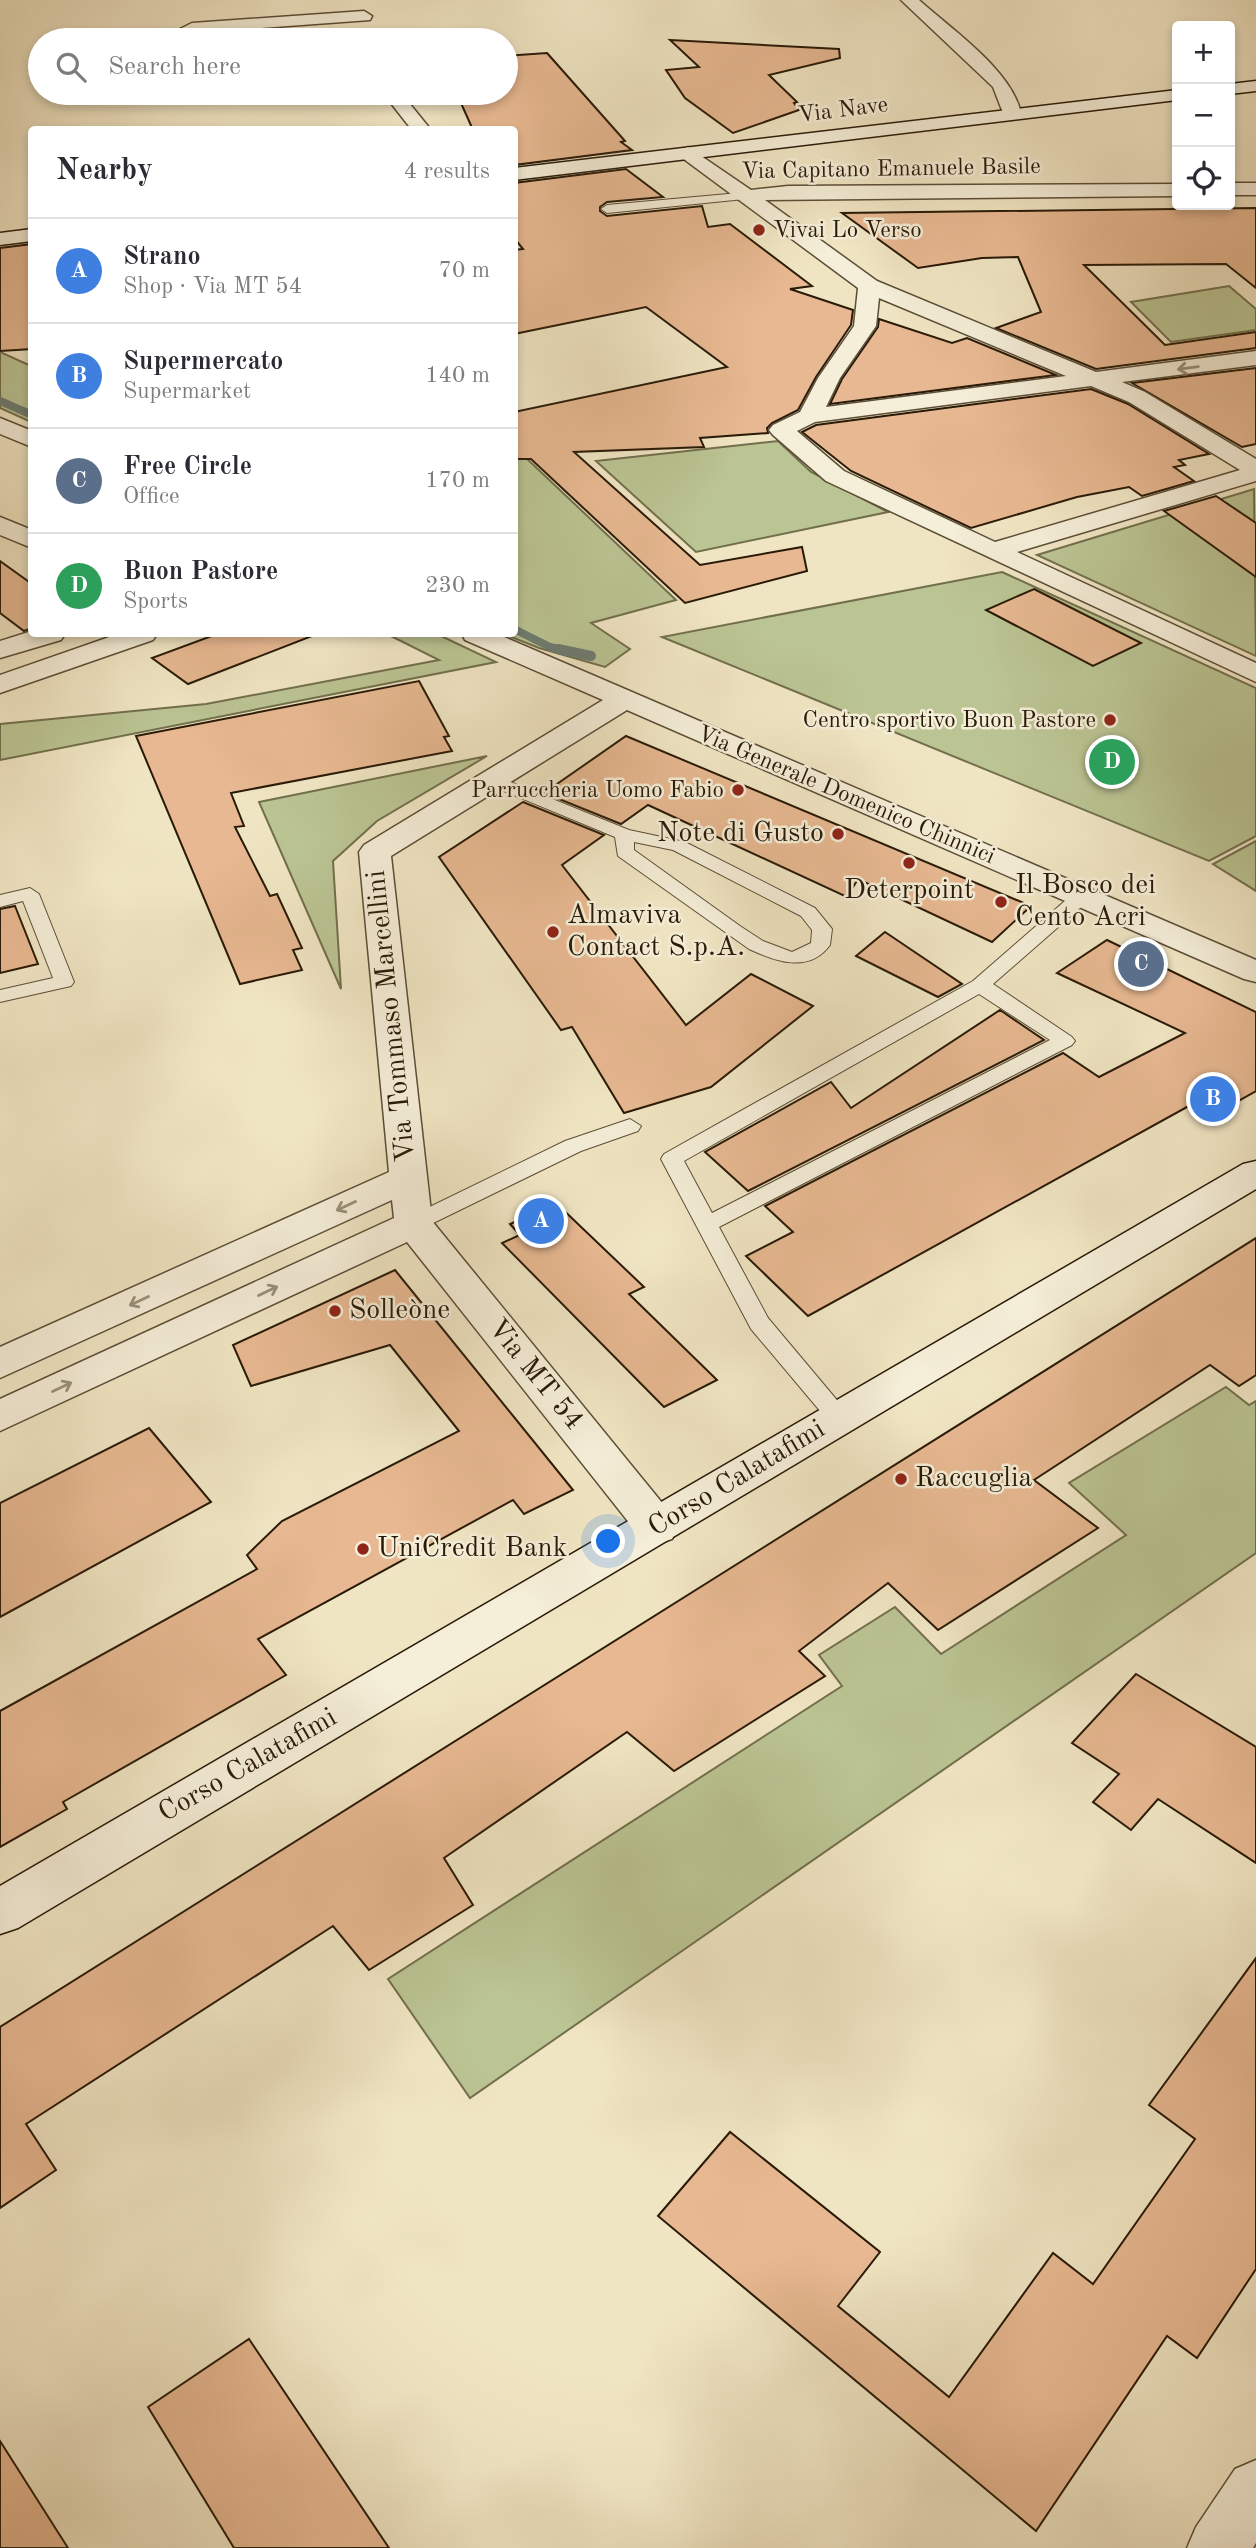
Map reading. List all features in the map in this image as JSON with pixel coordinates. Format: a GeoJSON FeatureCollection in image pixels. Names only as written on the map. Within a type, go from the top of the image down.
{"type":"FeatureCollection","features":[{"type":"Feature","properties":{"kind":"street"},"geometry":{"type":"LineString","coordinates":[[909,0],[949,40],[1000,84],[1009,97],[1012,114]]}},
{"type":"Feature","properties":{"kind":"street"},"geometry":{"type":"LineString","coordinates":[[192,28],[364,16]]}},
{"type":"Feature","properties":{"kind":"street"},"geometry":{"type":"LineString","coordinates":[[329,20],[337,28]]}},
{"type":"Feature","properties":{"kind":"street"},"geometry":{"type":"LineString","coordinates":[[1235,88],[1256,86]]}},
{"type":"Feature","properties":{"kind":"street","name":"Via Nave"},"geometry":{"type":"LineString","coordinates":[[518,174],[1172,96]]}},
{"type":"Feature","properties":{"kind":"street"},"geometry":{"type":"LineString","coordinates":[[401,105],[416,126]]}},
{"type":"Feature","properties":{"kind":"street"},"geometry":{"type":"LineString","coordinates":[[688,153],[869,286],[1137,397],[1256,471]]}},
{"type":"Feature","properties":{"kind":"street"},"geometry":{"type":"LineString","coordinates":[[1235,190],[1256,189]]}},
{"type":"Feature","properties":{"kind":"street","name":"Via Capitano Emanuele Basile"},"geometry":{"type":"LineString","coordinates":[[750,196],[788,192],[1172,190]]}},
{"type":"Feature","properties":{"kind":"street"},"geometry":{"type":"LineString","coordinates":[[0,239],[28,236]]}},
{"type":"Feature","properties":{"kind":"street"},"geometry":{"type":"LineString","coordinates":[[808,416],[829,378],[865,326],[869,286]]}},
{"type":"Feature","properties":{"kind":"street"},"geometry":{"type":"LineString","coordinates":[[1256,358],[1095,381],[808,416],[781,430],[835,476],[1256,674]]}},
{"type":"Feature","properties":{"kind":"street"},"geometry":{"type":"LineString","coordinates":[[0,425],[28,438]]}},
{"type":"Feature","properties":{"kind":"street"},"geometry":{"type":"LineString","coordinates":[[991,551],[1256,471]]}},
{"type":"Feature","properties":{"kind":"street"},"geometry":{"type":"LineString","coordinates":[[0,650],[41,637]]}},
{"type":"Feature","properties":{"kind":"street"},"geometry":{"type":"LineString","coordinates":[[3,681],[135,637]]}},
{"type":"Feature","properties":{"kind":"street","name":"Via Generale Domenico Chinnici"},"geometry":{"type":"LineString","coordinates":[[482,637],[1256,972]]}},
{"type":"Feature","properties":{"kind":"street","name":"Via Tommaso Marcellini"},"geometry":{"type":"LineString","coordinates":[[413,1224],[375,852],[625,699]]}},
{"type":"Feature","properties":{"kind":"street","name":"Corso Calatafimi"},"geometry":{"type":"LineString","coordinates":[[0,1912],[1256,1172]]}},
{"type":"Feature","properties":{"kind":"street","name":"Via Tommaso Marcellini"},"geometry":{"type":"LineString","coordinates":[[0,1364],[408,1178]]}},
{"type":"Feature","properties":{"kind":"street"},"geometry":{"type":"LineString","coordinates":[[0,1416],[413,1224]]}},
{"type":"Feature","properties":{"kind":"street","name":"Via MT 54"},"geometry":{"type":"LineString","coordinates":[[413,1224],[657,1527]]}},
{"type":"Feature","properties":{"kind":"street"},"geometry":{"type":"LineString","coordinates":[[1217,2548],[1256,2490]]}},
{"type":"Feature","properties":{"kind":"lane","name":"Via Capitano Emanuele Basile"},"geometry":{"type":"LineString","coordinates":[[607,209],[750,196]]}},
{"type":"Feature","properties":{"kind":"lane"},"geometry":{"type":"LineString","coordinates":[[493,780],[624,834],[679,846],[808,912],[822,929],[820,944],[808,954],[791,958],[767,951],[735,933],[625,852],[624,834]]}},
{"type":"Feature","properties":{"kind":"lane"},"geometry":{"type":"LineString","coordinates":[[0,901],[30,894],[64,982],[0,996]]}},
{"type":"Feature","properties":{"kind":"lane"},"geometry":{"type":"LineString","coordinates":[[840,1419],[759,1323],[672,1159],[980,985],[1081,897]]}},
{"type":"Feature","properties":{"kind":"lane"},"geometry":{"type":"LineString","coordinates":[[706,1225],[1065,1041],[980,985]]}},
{"type":"Feature","properties":{"kind":"lane"},"geometry":{"type":"LineString","coordinates":[[413,1224],[573,1146],[630,1126]]}},
{"type":"Feature","properties":{"kind":"green space"},"geometry":{"type":"Polygon","coordinates":[[[1229,286],[1256,309],[1256,330],[1171,342],[1131,302],[1229,286]]]}},
{"type":"Feature","properties":{"kind":"green space"},"geometry":{"type":"Polygon","coordinates":[[[0,352],[28,365],[28,421],[0,408],[0,352]]]}},
{"type":"Feature","properties":{"kind":"green space"},"geometry":{"type":"Polygon","coordinates":[[[778,441],[811,472],[888,512],[696,552],[596,461],[778,441]]]}},
{"type":"Feature","properties":{"kind":"green space"},"geometry":{"type":"Polygon","coordinates":[[[524,456],[676,600],[591,623],[630,649],[605,667],[512,637],[518,637],[518,457],[524,456]]]}},
{"type":"Feature","properties":{"kind":"green space"},"geometry":{"type":"Polygon","coordinates":[[[1254,489],[1256,656],[1037,555],[1254,489]]]}},
{"type":"Feature","properties":{"kind":"green space"},"geometry":{"type":"Polygon","coordinates":[[[1002,572],[1256,688],[1256,836],[1209,861],[662,637],[1002,572]]]}},
{"type":"Feature","properties":{"kind":"green space"},"geometry":{"type":"Polygon","coordinates":[[[393,637],[443,637],[496,662],[0,760],[0,724],[206,704],[439,660],[393,637]]]}},
{"type":"Feature","properties":{"kind":"green space"},"geometry":{"type":"Polygon","coordinates":[[[487,756],[377,821],[333,861],[341,989],[259,802],[487,756]]]}},
{"type":"Feature","properties":{"kind":"green space"},"geometry":{"type":"Polygon","coordinates":[[[1256,841],[1256,891],[1213,864],[1256,841]]]}},
{"type":"Feature","properties":{"kind":"green space"},"geometry":{"type":"Polygon","coordinates":[[[1226,1387],[1249,1405],[1256,1401],[1256,1553],[470,2098],[388,1979],[842,1686],[819,1655],[895,1607],[941,1654],[1126,1535],[1069,1483],[1226,1387]]]}},
{"type":"Feature","properties":{"kind":"building"},"geometry":{"type":"Polygon","coordinates":[[[670,40],[839,49],[840,58],[769,75],[797,102],[794,103],[799,110],[733,133],[685,98],[666,70],[699,67],[670,40]]]}},
{"type":"Feature","properties":{"kind":"building"},"geometry":{"type":"Polygon","coordinates":[[[547,53],[625,141],[621,142],[632,150],[518,164],[518,126],[471,126],[462,105],[518,105],[518,55],[547,53]]]}},
{"type":"Feature","properties":{"kind":"building"},"geometry":{"type":"Polygon","coordinates":[[[626,169],[663,197],[607,202],[600,207],[600,211],[607,216],[702,206],[708,227],[730,224],[812,286],[790,289],[853,310],[851,325],[816,377],[798,410],[772,423],[767,428],[768,433],[700,438],[704,447],[574,452],[700,565],[802,547],[807,571],[685,603],[531,459],[518,459],[518,411],[727,367],[646,307],[518,333],[518,250],[523,249],[518,243],[518,182],[626,169]]]}},
{"type":"Feature","properties":{"kind":"building"},"geometry":{"type":"Polygon","coordinates":[[[1256,208],[1256,288],[1226,264],[1084,265],[1165,345],[1256,332],[1256,348],[1096,369],[996,328],[1041,312],[1018,257],[982,258],[918,268],[842,213],[1235,210],[1256,208]]]}},
{"type":"Feature","properties":{"kind":"building"},"geometry":{"type":"Polygon","coordinates":[[[28,244],[28,349],[0,351],[0,248],[28,244]]]}},
{"type":"Feature","properties":{"kind":"building"},"geometry":{"type":"Polygon","coordinates":[[[879,319],[952,343],[967,338],[1056,375],[830,404],[842,379],[878,327],[879,319]]]}},
{"type":"Feature","properties":{"kind":"building"},"geometry":{"type":"Polygon","coordinates":[[[1256,368],[1256,444],[1242,447],[1132,383],[1256,368]]]}},
{"type":"Feature","properties":{"kind":"building"},"geometry":{"type":"Polygon","coordinates":[[[1091,389],[1128,404],[1209,454],[1179,460],[1185,465],[1174,467],[1194,481],[1142,496],[1129,487],[1077,497],[971,528],[851,471],[802,432],[816,425],[1091,389]]]}},
{"type":"Feature","properties":{"kind":"building"},"geometry":{"type":"Polygon","coordinates":[[[1216,496],[1256,523],[1256,577],[1164,511],[1216,496]]]}},
{"type":"Feature","properties":{"kind":"building"},"geometry":{"type":"Polygon","coordinates":[[[0,561],[28,581],[28,630],[24,631],[0,613],[0,561]]]}},
{"type":"Feature","properties":{"kind":"building"},"geometry":{"type":"Polygon","coordinates":[[[1034,589],[1141,643],[1093,666],[986,610],[1034,589]]]}},
{"type":"Feature","properties":{"kind":"building"},"geometry":{"type":"Polygon","coordinates":[[[209,637],[309,637],[188,684],[152,658],[209,637]]]}},
{"type":"Feature","properties":{"kind":"building"},"geometry":{"type":"Polygon","coordinates":[[[419,681],[449,736],[444,737],[452,751],[231,793],[244,826],[235,827],[270,896],[277,894],[302,948],[293,950],[302,970],[240,984],[136,736],[419,681]]]}},
{"type":"Feature","properties":{"kind":"building"},"geometry":{"type":"Polygon","coordinates":[[[626,736],[1031,906],[992,942],[858,879],[847,897],[648,805],[621,824],[544,793],[626,736]]]}},
{"type":"Feature","properties":{"kind":"building","name":"Almaviva Contact S.p.A."},"geometry":{"type":"Polygon","coordinates":[[[523,802],[604,835],[562,865],[686,1025],[751,974],[813,1006],[711,1087],[624,1113],[572,1027],[561,1030],[439,857],[523,802]]]}},
{"type":"Feature","properties":{"kind":"building"},"geometry":{"type":"Polygon","coordinates":[[[15,906],[38,964],[0,973],[0,909],[15,906]]]}},
{"type":"Feature","properties":{"kind":"building"},"geometry":{"type":"Polygon","coordinates":[[[885,932],[962,984],[938,997],[856,956],[885,932]]]}},
{"type":"Feature","properties":{"kind":"building"},"geometry":{"type":"Polygon","coordinates":[[[1107,940],[1256,1012],[1256,1091],[1215,1114],[1196,1102],[808,1316],[746,1256],[793,1232],[765,1206],[1063,1053],[1099,1077],[1185,1033],[1057,973],[1107,940]]]}},
{"type":"Feature","properties":{"kind":"building"},"geometry":{"type":"Polygon","coordinates":[[[1000,1010],[1044,1040],[748,1191],[705,1152],[831,1082],[851,1108],[1000,1010]]]}},
{"type":"Feature","properties":{"kind":"building"},"geometry":{"type":"Polygon","coordinates":[[[556,1203],[644,1287],[629,1294],[717,1380],[664,1407],[502,1243],[520,1235],[510,1224],[556,1203]]]}},
{"type":"Feature","properties":{"kind":"building"},"geometry":{"type":"Polygon","coordinates":[[[1256,1238],[1256,1375],[1239,1386],[1210,1365],[1034,1480],[1098,1528],[938,1630],[888,1583],[799,1651],[825,1676],[674,1771],[627,1732],[444,1858],[473,1905],[369,1970],[333,1926],[26,2124],[56,2170],[0,2208],[0,2027],[1256,1238]]]}},
{"type":"Feature","properties":{"kind":"building"},"geometry":{"type":"Polygon","coordinates":[[[395,1270],[573,1490],[524,1514],[513,1500],[258,1639],[286,1675],[63,1802],[67,1809],[0,1847],[0,1711],[257,1569],[247,1555],[282,1521],[459,1431],[390,1345],[251,1386],[233,1345],[395,1270]]]}},
{"type":"Feature","properties":{"kind":"building"},"geometry":{"type":"Polygon","coordinates":[[[149,1428],[211,1502],[0,1617],[0,1503],[149,1428]]]}},
{"type":"Feature","properties":{"kind":"building"},"geometry":{"type":"Polygon","coordinates":[[[1136,1674],[1256,1747],[1256,1863],[1158,1799],[1131,1830],[1093,1802],[1119,1774],[1072,1743],[1136,1674]]]}},
{"type":"Feature","properties":{"kind":"building"},"geometry":{"type":"Polygon","coordinates":[[[1256,1958],[1256,2269],[1197,2358],[1167,2336],[1036,2531],[658,2216],[730,2132],[880,2252],[838,2306],[949,2397],[1053,2253],[1093,2284],[1195,2139],[1149,2105],[1256,1958]]]}},
{"type":"Feature","properties":{"kind":"building"},"geometry":{"type":"Polygon","coordinates":[[[249,2339],[389,2548],[234,2548],[148,2407],[249,2339]]]}},
{"type":"Feature","properties":{"kind":"building"},"geometry":{"type":"Polygon","coordinates":[[[0,2441],[68,2548],[0,2548],[0,2441]]]}},
{"type":"Feature","properties":{"kind":"waterway"},"geometry":{"type":"LineString","coordinates":[[0,401],[28,413]]}},
{"type":"Feature","properties":{"kind":"waterway"},"geometry":{"type":"LineString","coordinates":[[518,631],[558,649]]}},
{"type":"Feature","properties":{"kind":"waterway"},"geometry":{"type":"LineString","coordinates":[[558,649],[591,656]]}},
{"type":"Feature","properties":{"kind":"waterway"},"geometry":{"type":"LineString","coordinates":[[558,649],[566,651]]}},
{"type":"Feature","properties":{"kind":"place","name":"Vivai Lo Verso"},"geometry":{"type":"Point","coordinates":[759,230]}},
{"type":"Feature","properties":{"kind":"place","name":"Centro sportivo Buon Pastore"},"geometry":{"type":"Point","coordinates":[1110,720]}},
{"type":"Feature","properties":{"kind":"place","name":"Buon Pastore"},"geometry":{"type":"Point","coordinates":[1112,762]}},
{"type":"Feature","properties":{"kind":"place","name":"Parruccheria Uomo Fabio"},"geometry":{"type":"Point","coordinates":[738,790]}},
{"type":"Feature","properties":{"kind":"place","name":"Note di Gusto"},"geometry":{"type":"Point","coordinates":[838,834]}},
{"type":"Feature","properties":{"kind":"place","name":"Deterpoint"},"geometry":{"type":"Point","coordinates":[909,863]}},
{"type":"Feature","properties":{"kind":"place","name":"Il Bosco dei Cento Acri"},"geometry":{"type":"Point","coordinates":[1001,902]}},
{"type":"Feature","properties":{"kind":"place","name":"Almaviva Contact S.p.A."},"geometry":{"type":"Point","coordinates":[553,932]}},
{"type":"Feature","properties":{"kind":"place","name":"Free Circle"},"geometry":{"type":"Point","coordinates":[1141,964]}},
{"type":"Feature","properties":{"kind":"place","name":"Supermercato"},"geometry":{"type":"Point","coordinates":[1213,1099]}},
{"type":"Feature","properties":{"kind":"place","name":"Strano"},"geometry":{"type":"Point","coordinates":[541,1221]}},
{"type":"Feature","properties":{"kind":"place","name":"Solleòne"},"geometry":{"type":"Point","coordinates":[335,1311]}},
{"type":"Feature","properties":{"kind":"place","name":"Raccuglia"},"geometry":{"type":"Point","coordinates":[901,1479]}},
{"type":"Feature","properties":{"kind":"place","name":"UniCredit Bank"},"geometry":{"type":"Point","coordinates":[363,1549]}}]}
